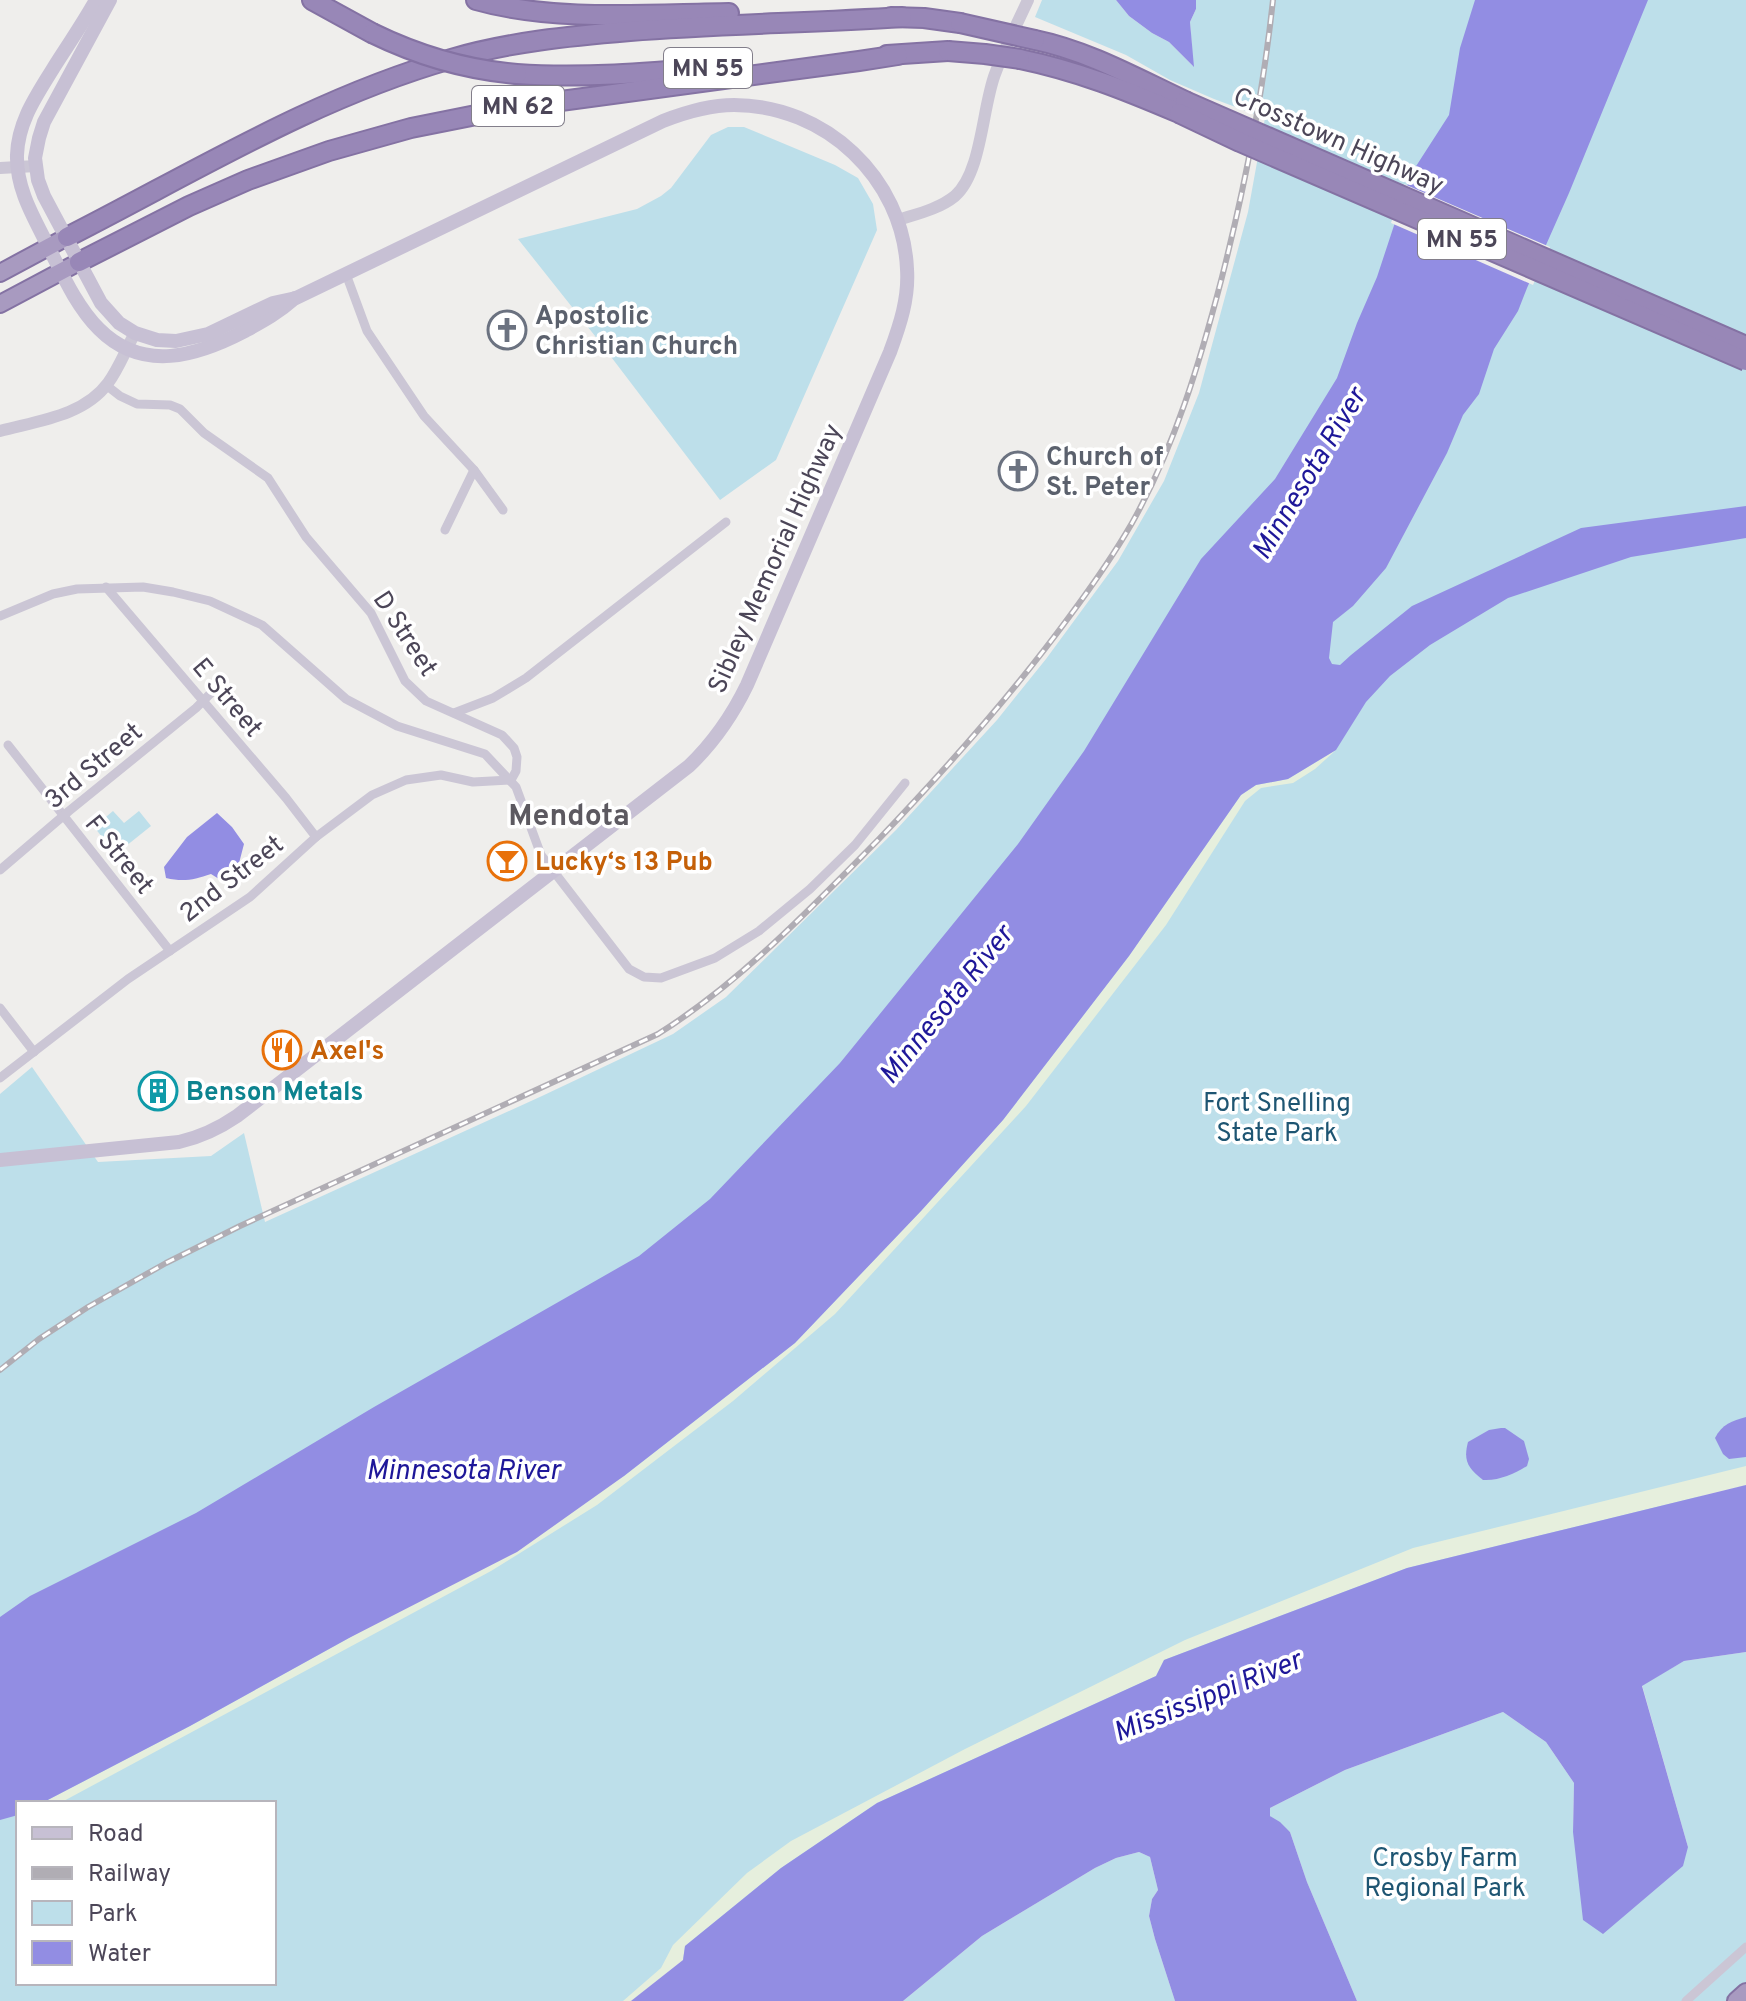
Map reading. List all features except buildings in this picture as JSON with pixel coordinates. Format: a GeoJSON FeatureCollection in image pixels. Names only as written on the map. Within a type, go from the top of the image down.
{"type":"FeatureCollection","features":[{"type":"Feature","properties":{"kind":"highway","name":"MN 55"},"geometry":{"type":"LineString","coordinates":[[312,0],[372,33],[417,52],[483,69],[517,74],[627,73],[898,55]]}},
{"type":"Feature","properties":{"kind":"highway","name":"MN 55"},"geometry":{"type":"LineString","coordinates":[[476,0],[525,10],[579,14],[792,13],[902,17]]}},
{"type":"Feature","properties":{"kind":"highway","name":"Crosstown Highway"},"geometry":{"type":"LineString","coordinates":[[902,17],[960,23],[1061,45],[1080,52],[1182,107]]}},
{"type":"Feature","properties":{"kind":"highway","name":"MN 62"},"geometry":{"type":"LineString","coordinates":[[0,273],[318,107],[384,80],[452,58],[522,43],[593,34],[902,17]]}},
{"type":"Feature","properties":{"kind":"highway","name":"Crosstown Highway"},"geometry":{"type":"LineString","coordinates":[[898,55],[948,51],[1020,59],[1079,73],[1182,107],[1746,346]]}},
{"type":"Feature","properties":{"kind":"highway","name":"MN 62"},"geometry":{"type":"LineString","coordinates":[[0,304],[189,206],[248,180],[329,151],[411,128],[516,107],[898,55]]}},
{"type":"Feature","properties":{"kind":"highway","name":"MN 55"},"geometry":{"type":"LineString","coordinates":[[1182,107],[1322,178],[1746,361]]}},
{"type":"Feature","properties":{"kind":"highway"},"geometry":{"type":"LineString","coordinates":[[1736,2001],[1746,1992]]}},
{"type":"Feature","properties":{"kind":"main road"},"geometry":{"type":"LineString","coordinates":[[96,0],[26,114],[19,140],[17,167],[25,199],[61,271],[90,319],[109,338],[127,348],[160,357],[182,356],[218,345],[278,314],[296,298]]}},
{"type":"Feature","properties":{"kind":"main road"},"geometry":{"type":"LineString","coordinates":[[110,0],[44,122],[36,152],[38,180],[44,196],[108,312],[135,333],[157,340],[186,340],[208,334],[273,303],[296,298]]}},
{"type":"Feature","properties":{"kind":"main road","name":"Sibley Memorial Highway"},"geometry":{"type":"LineString","coordinates":[[0,1160],[179,1142],[210,1132],[237,1116],[689,766],[714,740],[739,702],[898,332],[908,272],[898,220],[883,189],[845,145],[823,129],[795,116],[766,108],[733,105],[691,111],[663,121],[296,298]]}},
{"type":"Feature","properties":{"kind":"street"},"geometry":{"type":"LineString","coordinates":[[898,220],[923,213],[954,197],[969,178],[995,74],[1028,0]]}},
{"type":"Feature","properties":{"kind":"street"},"geometry":{"type":"LineString","coordinates":[[0,168],[36,166]]}},
{"type":"Feature","properties":{"kind":"street"},"geometry":{"type":"LineString","coordinates":[[346,274],[367,331],[424,416],[474,470],[503,510]]}},
{"type":"Feature","properties":{"kind":"street"},"geometry":{"type":"LineString","coordinates":[[0,431],[77,409],[89,402],[115,373],[135,333]]}},
{"type":"Feature","properties":{"kind":"street","name":"D Street"},"geometry":{"type":"LineString","coordinates":[[106,385],[137,404],[170,405],[180,409],[204,433],[268,478],[306,537],[371,613],[405,681],[426,701],[502,735],[514,748],[516,771],[511,780],[521,796],[541,855],[629,969],[644,977],[661,978],[715,958],[759,931],[810,889],[855,845],[905,783]]}},
{"type":"Feature","properties":{"kind":"street"},"geometry":{"type":"LineString","coordinates":[[445,530],[474,470]]}},
{"type":"Feature","properties":{"kind":"street"},"geometry":{"type":"LineString","coordinates":[[454,713],[493,698],[526,678],[726,522]]}},
{"type":"Feature","properties":{"kind":"street","name":"E Street"},"geometry":{"type":"LineString","coordinates":[[106,587],[316,837]]}},
{"type":"Feature","properties":{"kind":"street"},"geometry":{"type":"LineString","coordinates":[[0,616],[53,594],[77,589],[143,587],[210,601],[262,625],[346,699],[397,726],[485,754],[511,780]]}},
{"type":"Feature","properties":{"kind":"street","name":"3rd Street"},"geometry":{"type":"LineString","coordinates":[[0,870],[212,692]]}},
{"type":"Feature","properties":{"kind":"street","name":"F Street"},"geometry":{"type":"LineString","coordinates":[[8,745],[170,951]]}},
{"type":"Feature","properties":{"kind":"street","name":"2nd Street"},"geometry":{"type":"LineString","coordinates":[[0,1078],[128,979],[250,897],[316,837],[372,795],[406,780],[441,775],[473,782],[511,780]]}},
{"type":"Feature","properties":{"kind":"street"},"geometry":{"type":"LineString","coordinates":[[0,1008],[34,1052]]}},
{"type":"Feature","properties":{"kind":"street"},"geometry":{"type":"LineString","coordinates":[[1686,2001],[1746,1947]]}},
{"type":"Feature","properties":{"kind":"green space","name":"Fort Snelling State Park"},"geometry":{"type":"Polygon","coordinates":[[[1042,0],[1116,0],[1129,16],[1169,42],[1193,66],[1190,22],[1196,0],[1746,0],[1746,1485],[1709,1493],[877,1803],[631,2001],[0,2001],[0,1094],[32,1067],[98,1162],[211,1156],[244,1133],[265,1222],[673,1034],[726,997],[896,830],[997,720],[1118,561],[1164,481],[1199,393],[1248,212],[1265,118],[1170,80],[1126,55],[1035,17],[1042,0]]]}},
{"type":"Feature","properties":{"kind":"green space"},"geometry":{"type":"Polygon","coordinates":[[[728,127],[744,127],[835,165],[858,178],[873,204],[877,230],[776,460],[720,500],[518,239],[637,209],[671,188],[711,135],[728,127]]]}},
{"type":"Feature","properties":{"kind":"green space"},"geometry":{"type":"Polygon","coordinates":[[[113,811],[124,823],[139,811],[151,826],[116,854],[94,827],[113,811]]]}},
{"type":"Feature","properties":{"kind":"green space","name":"Crosby Farm Regional Park"},"geometry":{"type":"Polygon","coordinates":[[[1746,1652],[1746,1982],[1728,2001],[1357,2001],[1307,1882],[1290,1832],[1270,1816],[1270,1808],[1345,1770],[1503,1712],[1546,1742],[1574,1783],[1573,1832],[1688,1847],[1642,1685],[1684,1661],[1746,1652]]]}},
{"type":"Feature","properties":{"kind":"green space"},"geometry":{"type":"Polygon","coordinates":[[[1139,1852],[1150,1857],[1158,1890],[1152,1899],[1149,1916],[1175,2001],[903,2001],[982,1936],[1095,1868],[1139,1852]]]}},
{"type":"Feature","properties":{"kind":"sand"},"geometry":{"type":"Polygon","coordinates":[[[1336,750],[1293,783],[1261,788],[1245,801],[1166,925],[1026,1106],[835,1314],[733,1401],[597,1505],[491,1571],[64,1801],[46,1801],[349,1638],[624,1476],[795,1343],[1003,1120],[1129,956],[1241,795],[1256,785],[1288,779],[1336,750]]]}},
{"type":"Feature","properties":{"kind":"sand"},"geometry":{"type":"Polygon","coordinates":[[[1746,1466],[1746,1485],[1407,1568],[1164,1660],[1156,1676],[877,1803],[781,1868],[685,1946],[683,1960],[631,2001],[623,2001],[661,1968],[673,1945],[747,1873],[791,1841],[965,1749],[1185,1640],[1413,1548],[1746,1466]]]}},
{"type":"Feature","properties":{"kind":"water"},"geometry":{"type":"Polygon","coordinates":[[[1116,0],[1196,0],[1190,22],[1194,67],[1169,42],[1129,16],[1116,0]]]}},
{"type":"Feature","properties":{"kind":"water","name":"Minnesota River"},"geometry":{"type":"Polygon","coordinates":[[[1475,0],[1648,0],[1518,311],[1494,349],[1479,394],[1463,415],[1447,453],[1386,568],[1353,606],[1333,622],[1329,658],[1332,664],[1340,665],[1412,606],[1581,528],[1746,506],[1746,538],[1631,557],[1508,598],[1430,645],[1390,676],[1366,702],[1336,750],[1288,779],[1256,785],[1241,795],[1129,956],[1003,1120],[795,1343],[624,1476],[517,1552],[349,1638],[46,1801],[16,1801],[16,1816],[0,1820],[0,1617],[30,1596],[196,1513],[639,1256],[710,1199],[840,1063],[1018,844],[1084,751],[1201,559],[1275,479],[1337,378],[1377,277],[1411,174],[1449,115],[1460,48],[1475,0]]]}},
{"type":"Feature","properties":{"kind":"water"},"geometry":{"type":"Polygon","coordinates":[[[217,813],[244,844],[238,867],[230,877],[219,879],[211,874],[188,880],[166,878],[164,867],[187,837],[217,813]]]}},
{"type":"Feature","properties":{"kind":"water"},"geometry":{"type":"Polygon","coordinates":[[[1746,1417],[1746,1457],[1729,1459],[1715,1438],[1728,1424],[1746,1417]]]}},
{"type":"Feature","properties":{"kind":"water"},"geometry":{"type":"Polygon","coordinates":[[[1505,1428],[1524,1441],[1529,1459],[1527,1466],[1506,1476],[1483,1480],[1468,1464],[1468,1442],[1489,1430],[1505,1428]]]}},
{"type":"Feature","properties":{"kind":"water","name":"Mississippi River"},"geometry":{"type":"Polygon","coordinates":[[[1746,1485],[1746,1652],[1684,1661],[1642,1686],[1688,1847],[1683,1866],[1603,1934],[1583,1920],[1573,1832],[1574,1783],[1546,1742],[1503,1712],[1345,1770],[1270,1808],[1270,1816],[1290,1832],[1307,1882],[1357,2001],[1175,2001],[1149,1916],[1152,1899],[1158,1890],[1150,1857],[1139,1852],[1095,1868],[982,1936],[903,2001],[631,2001],[683,1960],[685,1946],[781,1868],[877,1803],[1156,1676],[1164,1660],[1407,1568],[1746,1485]]]}},
{"type":"Feature","properties":{"kind":"pier"},"geometry":{"type":"Polygon","coordinates":[[[1404,184],[1550,247],[1533,285],[1391,223],[1404,184]]]}},
{"type":"Feature","properties":{"kind":"railway"},"geometry":{"type":"LineString","coordinates":[[0,1370],[39,1339],[88,1307],[166,1263],[658,1034],[718,992],[773,944],[903,813],[1001,704],[1069,617],[1125,535],[1161,464],[1195,372],[1230,243],[1259,105],[1273,0]]}},
{"type":"Feature","properties":{"kind":"place","name":"Apostolic Christian Church"},"geometry":{"type":"Point","coordinates":[507,330]}},
{"type":"Feature","properties":{"kind":"place","name":"Church of St. Peter"},"geometry":{"type":"Point","coordinates":[1018,471]}},
{"type":"Feature","properties":{"kind":"place","name":"Lucky‘s 13 Pub"},"geometry":{"type":"Point","coordinates":[507,861]}},
{"type":"Feature","properties":{"kind":"place","name":"Axel's"},"geometry":{"type":"Point","coordinates":[282,1050]}},
{"type":"Feature","properties":{"kind":"place","name":"Benson Metals"},"geometry":{"type":"Point","coordinates":[158,1091]}},
{"type":"Feature","properties":{"kind":"district","name":"Mendota"},"geometry":{"type":"Point","coordinates":[569,815]}}]}
